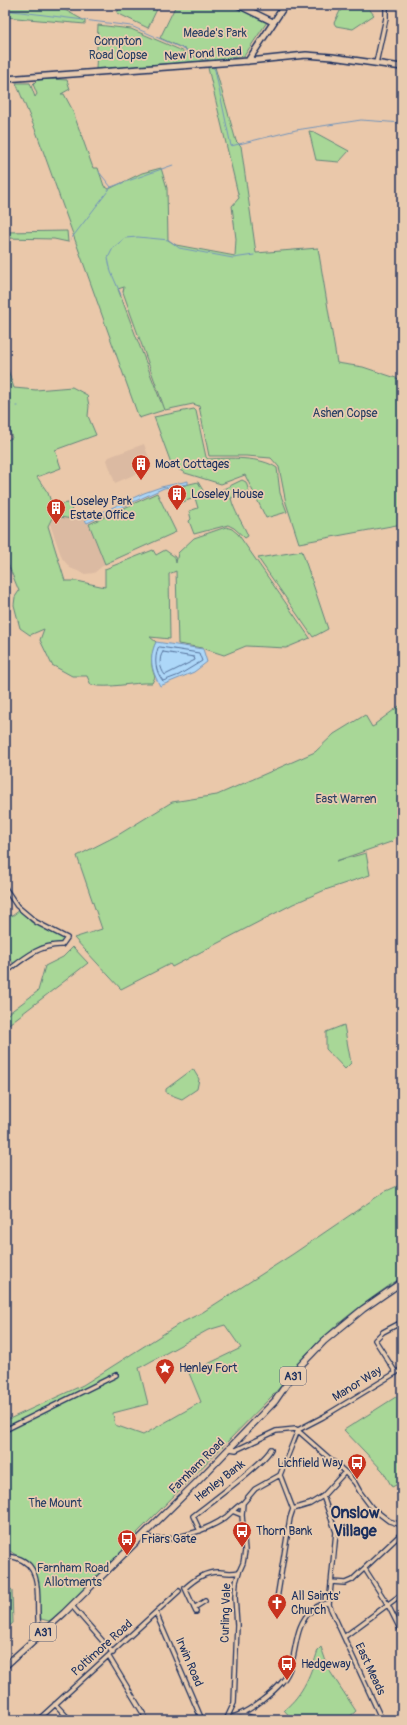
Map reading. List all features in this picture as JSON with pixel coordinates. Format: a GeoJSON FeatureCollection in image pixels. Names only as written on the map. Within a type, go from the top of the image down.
{"type":"FeatureCollection","features":[{"type":"Feature","properties":{"kind":"main road"},"geometry":{"type":"LineString","coordinates":[[238,5],[273,22]]}},
{"type":"Feature","properties":{"kind":"main road"},"geometry":{"type":"LineString","coordinates":[[248,61],[285,5]]}},
{"type":"Feature","properties":{"kind":"main road","name":"New Pond Road"},"geometry":{"type":"LineString","coordinates":[[5,79],[248,61],[306,55],[402,67]]}},
{"type":"Feature","properties":{"kind":"main road","name":"Farnham Road"},"geometry":{"type":"LineString","coordinates":[[5,1666],[72,1606],[230,1449],[275,1401],[297,1369],[324,1341],[362,1309],[402,1282]]}},
{"type":"Feature","properties":{"kind":"street"},"geometry":{"type":"LineString","coordinates":[[376,63],[386,18],[386,5]]}},
{"type":"Feature","properties":{"kind":"street"},"geometry":{"type":"LineString","coordinates":[[5,888],[17,906],[36,922],[67,938],[62,945],[52,944],[39,948],[5,973]]}},
{"type":"Feature","properties":{"kind":"street"},"geometry":{"type":"LineString","coordinates":[[396,1372],[375,1340],[382,1332],[402,1322]]}},
{"type":"Feature","properties":{"kind":"street","name":"Manor Way"},"geometry":{"type":"LineString","coordinates":[[298,1430],[402,1369]]}},
{"type":"Feature","properties":{"kind":"street"},"geometry":{"type":"LineString","coordinates":[[5,1430],[116,1376]]}},
{"type":"Feature","properties":{"kind":"street"},"geometry":{"type":"LineString","coordinates":[[230,1449],[236,1450],[276,1431],[290,1428],[298,1430],[345,1472],[357,1486],[372,1508],[390,1521],[402,1525]]}},
{"type":"Feature","properties":{"kind":"street"},"geometry":{"type":"LineString","coordinates":[[144,1534],[147,1537],[158,1538],[179,1537],[200,1531],[226,1517],[243,1503],[249,1494],[263,1484],[280,1475],[298,1430]]}},
{"type":"Feature","properties":{"kind":"street","name":"Henley Bank"},"geometry":{"type":"LineString","coordinates":[[200,1531],[193,1516],[256,1466],[269,1454],[271,1449]]}},
{"type":"Feature","properties":{"kind":"street"},"geometry":{"type":"LineString","coordinates":[[293,1509],[310,1504],[323,1496],[345,1472]]}},
{"type":"Feature","properties":{"kind":"street"},"geometry":{"type":"LineString","coordinates":[[276,1605],[287,1533],[293,1509],[280,1475]]}},
{"type":"Feature","properties":{"kind":"street"},"geometry":{"type":"LineString","coordinates":[[225,1719],[236,1710],[270,1693],[282,1682],[288,1674],[293,1661],[302,1622],[315,1609],[329,1602],[336,1546],[336,1532],[323,1496]]}},
{"type":"Feature","properties":{"kind":"street","name":"Curling Vale"},"geometry":{"type":"LineString","coordinates":[[225,1719],[236,1710],[237,1625],[235,1597],[236,1582],[243,1563],[245,1551],[242,1515],[243,1503]]}},
{"type":"Feature","properties":{"kind":"street"},"geometry":{"type":"LineString","coordinates":[[232,1511],[242,1515]]}},
{"type":"Feature","properties":{"kind":"street"},"geometry":{"type":"LineString","coordinates":[[331,1582],[349,1582],[365,1569],[402,1533]]}},
{"type":"Feature","properties":{"kind":"street"},"geometry":{"type":"LineString","coordinates":[[5,1556],[20,1559],[29,1564],[34,1570],[37,1586],[38,1627],[40,1634]]}},
{"type":"Feature","properties":{"kind":"street"},"geometry":{"type":"LineString","coordinates":[[365,1569],[388,1605],[402,1632]]}},
{"type":"Feature","properties":{"kind":"street"},"geometry":{"type":"LineString","coordinates":[[196,1612],[185,1588],[198,1577],[211,1572],[230,1574],[239,1572]]}},
{"type":"Feature","properties":{"kind":"street"},"geometry":{"type":"LineString","coordinates":[[230,1574],[236,1582]]}},
{"type":"Feature","properties":{"kind":"street","name":"Poltimore Road"},"geometry":{"type":"LineString","coordinates":[[38,1720],[109,1657],[179,1591]]}},
{"type":"Feature","properties":{"kind":"street"},"geometry":{"type":"LineString","coordinates":[[344,1637],[402,1594]]}},
{"type":"Feature","properties":{"kind":"street"},"geometry":{"type":"LineString","coordinates":[[194,1608],[205,1601]]}},
{"type":"Feature","properties":{"kind":"street","name":"East Meads"},"geometry":{"type":"LineString","coordinates":[[329,1602],[338,1626],[382,1720]]}},
{"type":"Feature","properties":{"kind":"street"},"geometry":{"type":"LineString","coordinates":[[72,1606],[113,1653]]}},
{"type":"Feature","properties":{"kind":"street","name":"Irwin Road"},"geometry":{"type":"LineString","coordinates":[[156,1613],[202,1720]]}},
{"type":"Feature","properties":{"kind":"street"},"geometry":{"type":"LineString","coordinates":[[39,1622],[47,1629]]}},
{"type":"Feature","properties":{"kind":"street"},"geometry":{"type":"LineString","coordinates":[[109,1657],[147,1720]]}},
{"type":"Feature","properties":{"kind":"street"},"geometry":{"type":"LineString","coordinates":[[55,1704],[70,1720]]}},
{"type":"Feature","properties":{"kind":"street"},"geometry":{"type":"LineString","coordinates":[[236,1710],[260,1720]]}},
{"type":"Feature","properties":{"kind":"street"},"geometry":{"type":"LineString","coordinates":[[5,1715],[10,1720]]}},
{"type":"Feature","properties":{"kind":"shaded area"},"geometry":{"type":"Polygon","coordinates":[[[144,444],[152,467],[115,483],[107,460],[109,457],[144,444]]]}},
{"type":"Feature","properties":{"kind":"shaded area"},"geometry":{"type":"Polygon","coordinates":[[[54,516],[72,519],[86,519],[105,564],[94,573],[85,574],[70,568],[62,558],[50,524],[54,516]]]}},
{"type":"Feature","properties":{"kind":"green space"},"geometry":{"type":"Polygon","coordinates":[[[5,5],[56,5],[85,21],[85,24],[5,17],[5,5]]]}},
{"type":"Feature","properties":{"kind":"green space"},"geometry":{"type":"Polygon","coordinates":[[[121,5],[152,5],[158,7],[148,28],[117,13],[121,5]]]}},
{"type":"Feature","properties":{"kind":"green space","name":"Meade's Park"},"geometry":{"type":"Polygon","coordinates":[[[176,5],[232,5],[267,22],[244,56],[211,61],[160,38],[176,5]]]}},
{"type":"Feature","properties":{"kind":"green space"},"geometry":{"type":"Polygon","coordinates":[[[343,5],[366,5],[374,15],[353,29],[336,26],[334,23],[343,5]]]}},
{"type":"Feature","properties":{"kind":"green space","name":"Compton Road Copse"},"geometry":{"type":"Polygon","coordinates":[[[98,25],[131,29],[206,61],[96,69],[98,25]]]}},
{"type":"Feature","properties":{"kind":"green space","name":"Ashen Copse"},"geometry":{"type":"Polygon","coordinates":[[[215,67],[236,141],[241,146],[256,253],[318,248],[337,363],[363,367],[402,380],[402,524],[299,543],[286,503],[279,467],[271,458],[209,456],[199,406],[193,404],[165,410],[123,292],[124,287],[118,289],[164,410],[139,418],[37,134],[16,83],[30,83],[35,97],[37,94],[33,84],[37,80],[67,80],[70,89],[61,94],[64,94],[72,109],[93,168],[98,168],[104,186],[109,189],[142,173],[161,168],[167,188],[168,240],[176,245],[235,256],[236,239],[232,206],[239,198],[208,68],[215,67]]]}},
{"type":"Feature","properties":{"kind":"green space"},"geometry":{"type":"Polygon","coordinates":[[[309,131],[314,132],[349,151],[339,162],[316,160],[309,131]]]}},
{"type":"Feature","properties":{"kind":"green space"},"geometry":{"type":"Polygon","coordinates":[[[67,231],[68,242],[54,239],[5,238],[5,232],[67,231]]]}},
{"type":"Feature","properties":{"kind":"green space"},"geometry":{"type":"Polygon","coordinates":[[[5,361],[14,388],[36,390],[72,387],[87,395],[89,406],[88,416],[96,435],[55,450],[61,468],[37,477],[48,493],[52,505],[69,503],[75,518],[72,519],[54,516],[54,514],[48,526],[65,581],[77,581],[105,587],[105,569],[153,550],[156,555],[165,550],[175,557],[176,563],[178,553],[194,538],[226,527],[232,529],[238,534],[310,638],[286,648],[246,646],[224,655],[202,648],[178,644],[176,571],[169,574],[170,639],[150,637],[156,642],[152,655],[152,668],[155,677],[152,683],[113,686],[91,685],[87,676],[72,676],[52,665],[40,640],[44,629],[30,635],[20,628],[14,605],[15,597],[19,591],[5,557],[5,441],[12,438],[5,417],[5,361]]]}},
{"type":"Feature","properties":{"kind":"green space"},"geometry":{"type":"Polygon","coordinates":[[[194,409],[196,411],[206,457],[208,459],[235,458],[262,461],[277,468],[280,493],[287,512],[266,518],[245,475],[221,484],[185,473],[171,463],[154,417],[194,409]]]}},
{"type":"Feature","properties":{"kind":"green space"},"geometry":{"type":"Polygon","coordinates":[[[242,480],[246,482],[249,492],[231,498],[234,508],[248,536],[245,538],[234,528],[228,525],[194,534],[189,521],[191,519],[189,511],[198,508],[195,498],[179,503],[173,488],[198,482],[207,497],[242,480]]]}},
{"type":"Feature","properties":{"kind":"green space"},"geometry":{"type":"Polygon","coordinates":[[[157,493],[176,532],[105,564],[89,524],[157,493]]]}},
{"type":"Feature","properties":{"kind":"green space"},"geometry":{"type":"Polygon","coordinates":[[[302,551],[328,629],[313,637],[258,558],[302,551]]]}},
{"type":"Feature","properties":{"kind":"green space","name":"East Warren"},"geometry":{"type":"Polygon","coordinates":[[[402,704],[402,831],[391,842],[336,861],[366,853],[370,875],[325,890],[293,904],[172,967],[170,964],[121,989],[74,938],[102,929],[77,856],[118,835],[172,802],[217,795],[315,752],[334,734],[365,715],[372,727],[402,704]]]}},
{"type":"Feature","properties":{"kind":"green space"},"geometry":{"type":"Polygon","coordinates":[[[20,910],[31,922],[65,938],[62,942],[41,946],[14,964],[5,953],[5,915],[12,916],[20,910]]]}},
{"type":"Feature","properties":{"kind":"green space"},"geometry":{"type":"Polygon","coordinates":[[[73,947],[88,963],[5,1027],[5,1016],[38,991],[45,966],[63,957],[73,947]]]}},
{"type":"Feature","properties":{"kind":"green space"},"geometry":{"type":"Polygon","coordinates":[[[344,1025],[351,1063],[345,1069],[326,1049],[326,1032],[344,1025]]]}},
{"type":"Feature","properties":{"kind":"green space"},"geometry":{"type":"Polygon","coordinates":[[[193,1069],[199,1079],[197,1089],[182,1099],[166,1093],[166,1089],[193,1069]]]}},
{"type":"Feature","properties":{"kind":"green space","name":"The Mount"},"geometry":{"type":"Polygon","coordinates":[[[402,1184],[402,1277],[356,1310],[324,1336],[308,1352],[273,1395],[137,1533],[140,1537],[63,1612],[49,1621],[41,1619],[37,1586],[29,1564],[10,1551],[5,1552],[5,1421],[83,1385],[179,1324],[203,1312],[293,1254],[384,1192],[402,1184]],[[225,1325],[208,1330],[139,1368],[148,1404],[113,1413],[115,1425],[143,1435],[201,1402],[189,1373],[241,1348],[225,1325]]]}},
{"type":"Feature","properties":{"kind":"green space"},"geometry":{"type":"Polygon","coordinates":[[[402,1393],[402,1482],[392,1487],[383,1471],[344,1430],[402,1393]]]}},
{"type":"Feature","properties":{"kind":"green space"},"geometry":{"type":"Polygon","coordinates":[[[5,1585],[12,1590],[13,1623],[5,1630],[5,1585]]]}},
{"type":"Feature","properties":{"kind":"green space"},"geometry":{"type":"Polygon","coordinates":[[[321,1647],[329,1670],[356,1711],[346,1720],[293,1720],[284,1710],[302,1690],[313,1667],[318,1650],[321,1647]]]}},
{"type":"Feature","properties":{"kind":"water"},"geometry":{"type":"Polygon","coordinates":[[[188,481],[188,484],[164,488],[87,523],[85,520],[144,493],[161,487],[188,481]]]}},
{"type":"Feature","properties":{"kind":"water"},"geometry":{"type":"Polygon","coordinates":[[[156,642],[203,649],[207,662],[194,672],[160,686],[152,665],[152,654],[156,642]]]}},
{"type":"Feature","properties":{"kind":"waterway"},"geometry":{"type":"LineString","coordinates":[[5,10],[131,26],[204,58],[207,61]]}},
{"type":"Feature","properties":{"kind":"waterway"},"geometry":{"type":"LineString","coordinates":[[211,65],[215,70],[231,146],[296,130],[361,120],[402,123]]}},
{"type":"Feature","properties":{"kind":"waterway"},"geometry":{"type":"LineString","coordinates":[[71,239],[111,187],[173,165]]}},
{"type":"Feature","properties":{"kind":"waterway"},"geometry":{"type":"LineString","coordinates":[[99,172],[111,187]]}},
{"type":"Feature","properties":{"kind":"waterway"},"geometry":{"type":"LineString","coordinates":[[121,295],[111,272],[108,258],[113,248],[125,238],[138,237],[169,240],[179,248],[233,258],[254,255]]}},
{"type":"Feature","properties":{"kind":"place","name":"Moat Cottages"},"geometry":{"type":"Point","coordinates":[141,481]}},
{"type":"Feature","properties":{"kind":"place","name":"Loseley House"},"geometry":{"type":"Point","coordinates":[177,511]}},
{"type":"Feature","properties":{"kind":"place","name":"Loseley Park Estate Office"},"geometry":{"type":"Point","coordinates":[56,525]}},
{"type":"Feature","properties":{"kind":"place","name":"Henley Fort"},"geometry":{"type":"Point","coordinates":[165,1385]}},
{"type":"Feature","properties":{"kind":"place","name":"Lichfield Way"},"geometry":{"type":"Point","coordinates":[357,1480]}},
{"type":"Feature","properties":{"kind":"place","name":"Thorn Bank"},"geometry":{"type":"Point","coordinates":[242,1548]}},
{"type":"Feature","properties":{"kind":"place","name":"Friars Gate"},"geometry":{"type":"Point","coordinates":[127,1556]}},
{"type":"Feature","properties":{"kind":"place","name":"All Saints' Church"},"geometry":{"type":"Point","coordinates":[277,1620]}},
{"type":"Feature","properties":{"kind":"place","name":"Hedgeway"},"geometry":{"type":"Point","coordinates":[287,1681]}},
{"type":"Feature","properties":{"kind":"district","name":"Onslow Village"},"geometry":{"type":"Point","coordinates":[355,1522]}},
{"type":"Feature","properties":{"kind":"park label","name":"Farnham Road Allotments"},"geometry":{"type":"Point","coordinates":[73,1575]}}]}
